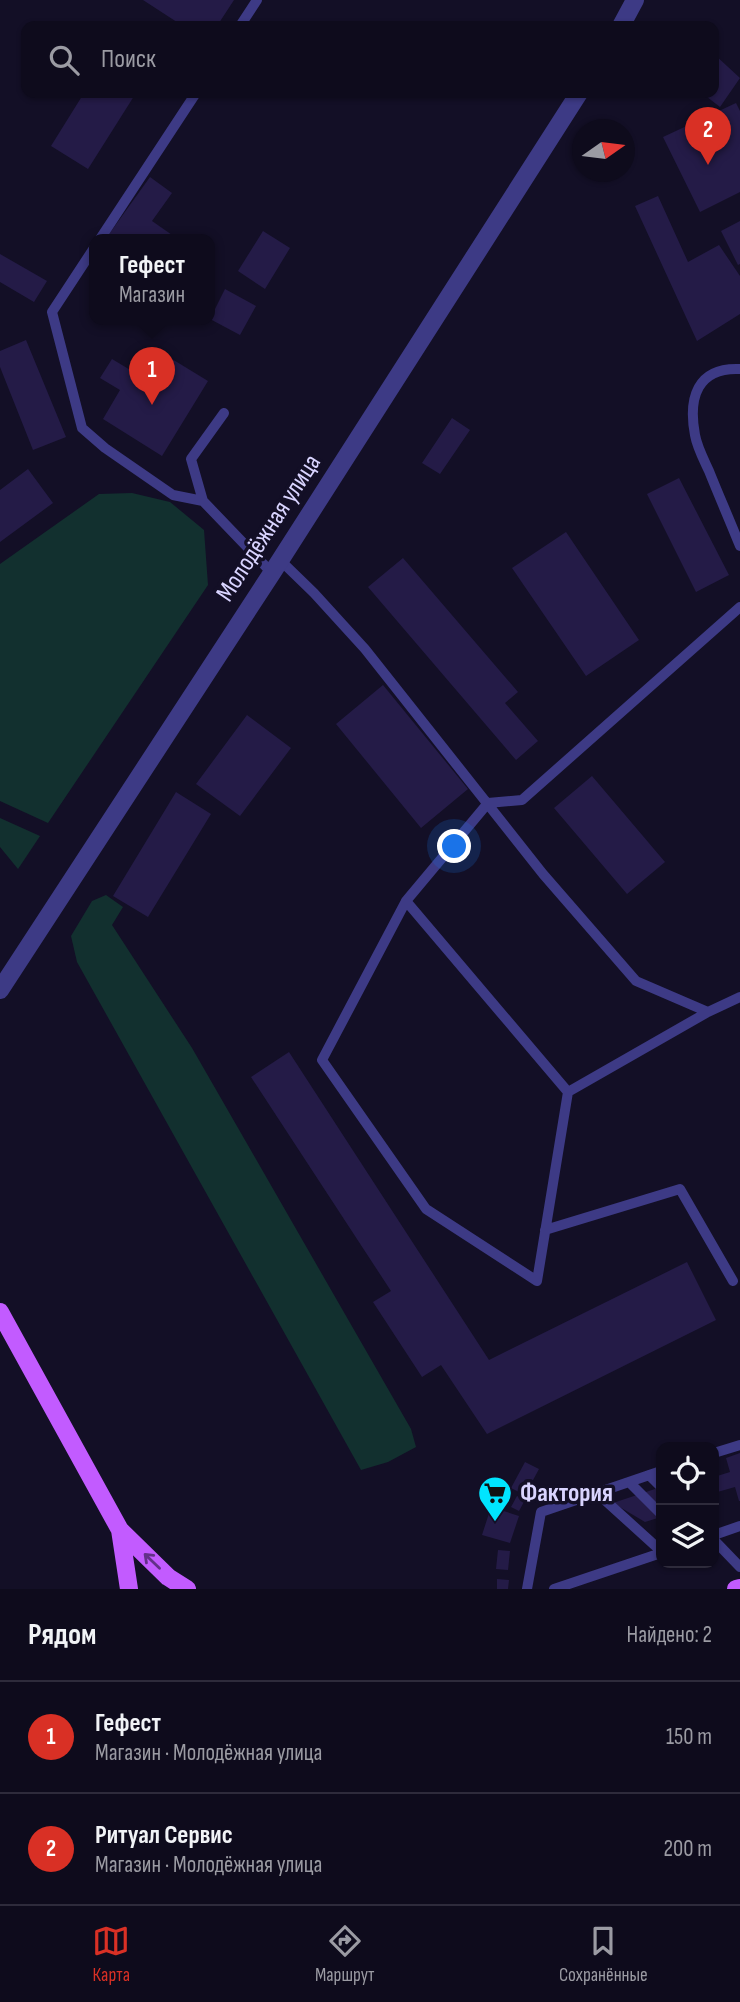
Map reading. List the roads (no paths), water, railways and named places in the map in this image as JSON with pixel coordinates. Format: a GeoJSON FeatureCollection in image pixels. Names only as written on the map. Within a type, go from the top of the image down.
{"type":"FeatureCollection","features":[{"type":"Feature","properties":{"kind":"main road"},"geometry":{"type":"LineString","coordinates":[[0,1312],[120,1530],[168,1577],[187,1589]]}},
{"type":"Feature","properties":{"kind":"main road"},"geometry":{"type":"LineString","coordinates":[[120,1530],[129,1589]]}},
{"type":"Feature","properties":{"kind":"street"},"geometry":{"type":"LineString","coordinates":[[624,21],[635,0]]}},
{"type":"Feature","properties":{"kind":"street","name":"Молодёжная улица"},"geometry":{"type":"LineString","coordinates":[[0,990],[276,567],[576,98]]}},
{"type":"Feature","properties":{"kind":"lane"},"geometry":{"type":"LineString","coordinates":[[243,21],[257,0]]}},
{"type":"Feature","properties":{"kind":"lane"},"geometry":{"type":"LineString","coordinates":[[103,234],[193,98]]}},
{"type":"Feature","properties":{"kind":"lane"},"geometry":{"type":"LineString","coordinates":[[89,256],[52,312],[82,428],[105,448],[173,495],[203,501],[276,567],[314,593],[365,649],[543,874],[636,981],[708,1012]]}},
{"type":"Feature","properties":{"kind":"lane"},"geometry":{"type":"LineString","coordinates":[[740,369],[723,369],[705,377],[696,392],[693,418],[695,438],[740,546]]}},
{"type":"Feature","properties":{"kind":"lane"},"geometry":{"type":"LineString","coordinates":[[203,501],[191,459],[224,413]]}},
{"type":"Feature","properties":{"kind":"lane"},"geometry":{"type":"LineString","coordinates":[[406,901],[568,1092],[537,1282],[426,1209],[322,1060],[406,901],[488,803],[522,800],[740,607]]}},
{"type":"Feature","properties":{"kind":"lane"},"geometry":{"type":"LineString","coordinates":[[568,1092],[708,1012],[740,997]]}},
{"type":"Feature","properties":{"kind":"lane"},"geometry":{"type":"LineString","coordinates":[[545,1230],[680,1189],[733,1280]]}},
{"type":"Feature","properties":{"kind":"lane"},"geometry":{"type":"LineString","coordinates":[[719,1451],[740,1445]]}},
{"type":"Feature","properties":{"kind":"lane"},"geometry":{"type":"LineString","coordinates":[[527,1589],[541,1512],[656,1473]]}},
{"type":"Feature","properties":{"kind":"lane"},"geometry":{"type":"LineString","coordinates":[[649,1475],[656,1482]]}},
{"type":"Feature","properties":{"kind":"lane"},"geometry":{"type":"LineString","coordinates":[[629,1482],[656,1509]]}},
{"type":"Feature","properties":{"kind":"lane"},"geometry":{"type":"LineString","coordinates":[[597,1493],[656,1547]]}},
{"type":"Feature","properties":{"kind":"lane"},"geometry":{"type":"LineString","coordinates":[[719,1535],[740,1526]]}},
{"type":"Feature","properties":{"kind":"lane"},"geometry":{"type":"LineString","coordinates":[[719,1543],[740,1567]]}},
{"type":"Feature","properties":{"kind":"lane"},"geometry":{"type":"LineString","coordinates":[[554,1589],[656,1554]]}},
{"type":"Feature","properties":{"kind":"place","name":"Ритуал Сервис"},"geometry":{"type":"Point","coordinates":[708,165]}},
{"type":"Feature","properties":{"kind":"place","name":"Гефест"},"geometry":{"type":"Point","coordinates":[152,405]}},
{"type":"Feature","properties":{"kind":"place","name":"Фактория"},"geometry":{"type":"Point","coordinates":[495,1523]}}]}
